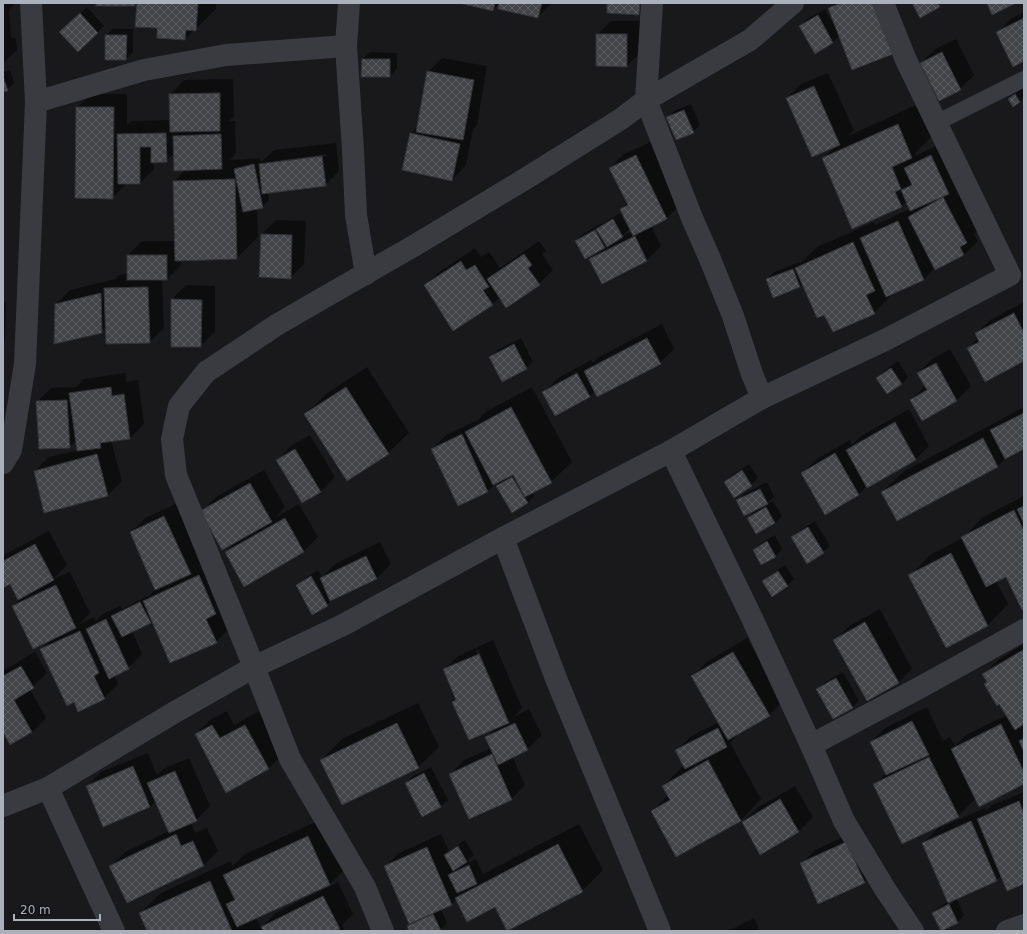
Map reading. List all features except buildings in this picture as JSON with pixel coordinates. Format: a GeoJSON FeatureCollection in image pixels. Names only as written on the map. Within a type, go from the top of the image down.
{"type":"FeatureCollection","features":[{"type":"Feature","properties":{"kind":"street"},"geometry":{"type":"LineString","coordinates":[[3,463],[11,450],[26,364],[36,102],[31,3]]}},
{"type":"Feature","properties":{"kind":"street"},"geometry":{"type":"LineString","coordinates":[[349,3],[346,46],[356,215],[366,274]]}},
{"type":"Feature","properties":{"kind":"street"},"geometry":{"type":"LineString","coordinates":[[652,3],[646,100],[692,218],[733,316],[752,374],[762,398]]}},
{"type":"Feature","properties":{"kind":"street"},"geometry":{"type":"LineString","coordinates":[[383,931],[365,887],[290,759],[254,666],[176,476],[172,439],[179,406],[206,372],[278,324],[366,274],[577,147],[621,119],[646,100],[750,40],[794,3]]}},
{"type":"Feature","properties":{"kind":"street"},"geometry":{"type":"LineString","coordinates":[[3,806],[48,788],[254,666],[343,625],[503,538],[671,451],[762,398],[887,338],[1010,275],[906,60],[882,3]]}},
{"type":"Feature","properties":{"kind":"street"},"geometry":{"type":"LineString","coordinates":[[36,102],[151,69],[226,55],[346,46]]}},
{"type":"Feature","properties":{"kind":"street"},"geometry":{"type":"LineString","coordinates":[[671,451],[719,548],[811,744],[844,821],[885,889],[913,931]]}},
{"type":"Feature","properties":{"kind":"street"},"geometry":{"type":"LineString","coordinates":[[503,538],[557,681],[660,931]]}},
{"type":"Feature","properties":{"kind":"street"},"geometry":{"type":"LineString","coordinates":[[811,744],[919,688],[1024,630]]}},
{"type":"Feature","properties":{"kind":"street"},"geometry":{"type":"LineString","coordinates":[[48,788],[114,931]]}},
{"type":"Feature","properties":{"kind":"street"},"geometry":{"type":"LineString","coordinates":[[1007,931],[1024,925]]}},
{"type":"Feature","properties":{"kind":"lane"},"geometry":{"type":"LineString","coordinates":[[936,123],[1024,79]]}}]}
